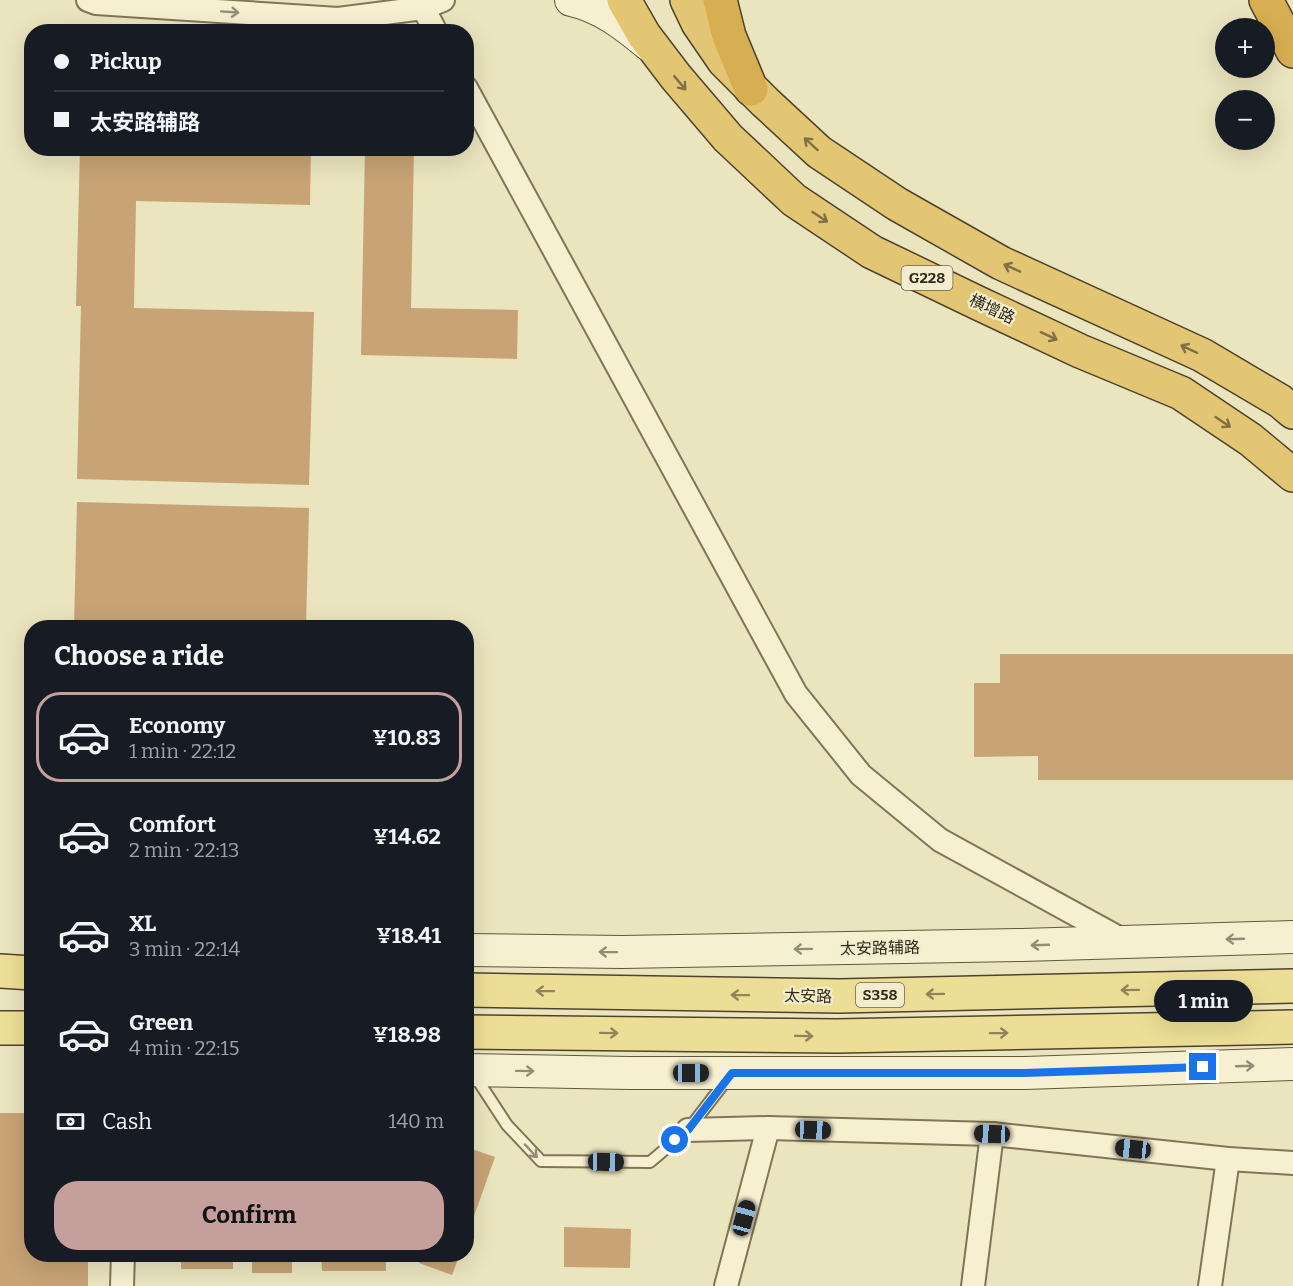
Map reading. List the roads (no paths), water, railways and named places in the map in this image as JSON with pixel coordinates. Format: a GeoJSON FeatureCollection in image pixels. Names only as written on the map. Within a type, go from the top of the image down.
{"type":"FeatureCollection","features":[{"type":"Feature","properties":{"kind":"highway","name":"横增路"},"geometry":{"type":"LineString","coordinates":[[624,0],[644,35],[676,77],[728,138],[794,200],[873,252],[1080,351],[1181,393],[1251,440],[1293,475]]}},
{"type":"Feature","properties":{"kind":"highway"},"geometry":{"type":"LineString","coordinates":[[687,0],[698,23],[724,62],[819,152],[897,204],[1001,263],[1202,355],[1280,401],[1293,412]]}},
{"type":"Feature","properties":{"kind":"highway"},"geometry":{"type":"LineString","coordinates":[[720,0],[729,36],[751,89]]}},
{"type":"Feature","properties":{"kind":"highway"},"geometry":{"type":"LineString","coordinates":[[1266,0],[1293,51]]}},
{"type":"Feature","properties":{"kind":"main road"},"geometry":{"type":"LineString","coordinates":[[571,0],[584,3],[621,22],[656,51]]}},
{"type":"Feature","properties":{"kind":"main road","name":"太安路辅路"},"geometry":{"type":"LineString","coordinates":[[474,950],[634,952],[1022,945],[1293,937]]}},
{"type":"Feature","properties":{"kind":"main road","name":"太安路"},"geometry":{"type":"LineString","coordinates":[[474,990],[839,996],[1293,986]]}},
{"type":"Feature","properties":{"kind":"main road"},"geometry":{"type":"LineString","coordinates":[[474,1032],[837,1036],[1293,1027]]}},
{"type":"Feature","properties":{"kind":"main road"},"geometry":{"type":"LineString","coordinates":[[474,1070],[1024,1073],[1293,1064]]}},
{"type":"Feature","properties":{"kind":"street"},"geometry":{"type":"LineString","coordinates":[[88,0],[96,3],[338,19],[428,3],[434,24]]}},
{"type":"Feature","properties":{"kind":"street"},"geometry":{"type":"LineString","coordinates":[[474,103],[796,694],[861,775],[940,840],[1126,942]]}},
{"type":"Feature","properties":{"kind":"street"},"geometry":{"type":"LineString","coordinates":[[688,1130],[768,1128],[992,1134],[1228,1159],[1293,1163]]}},
{"type":"Feature","properties":{"kind":"street"},"geometry":{"type":"LineString","coordinates":[[726,1286],[768,1128]]}},
{"type":"Feature","properties":{"kind":"street"},"geometry":{"type":"LineString","coordinates":[[972,1286],[992,1134]]}},
{"type":"Feature","properties":{"kind":"street"},"geometry":{"type":"LineString","coordinates":[[1210,1286],[1228,1159]]}},
{"type":"Feature","properties":{"kind":"street"},"geometry":{"type":"LineString","coordinates":[[122,1286],[123,1262]]}},
{"type":"Feature","properties":{"kind":"lane"},"geometry":{"type":"LineString","coordinates":[[474,1077],[507,1125],[541,1161],[650,1162],[688,1130],[732,1073]]}}]}
